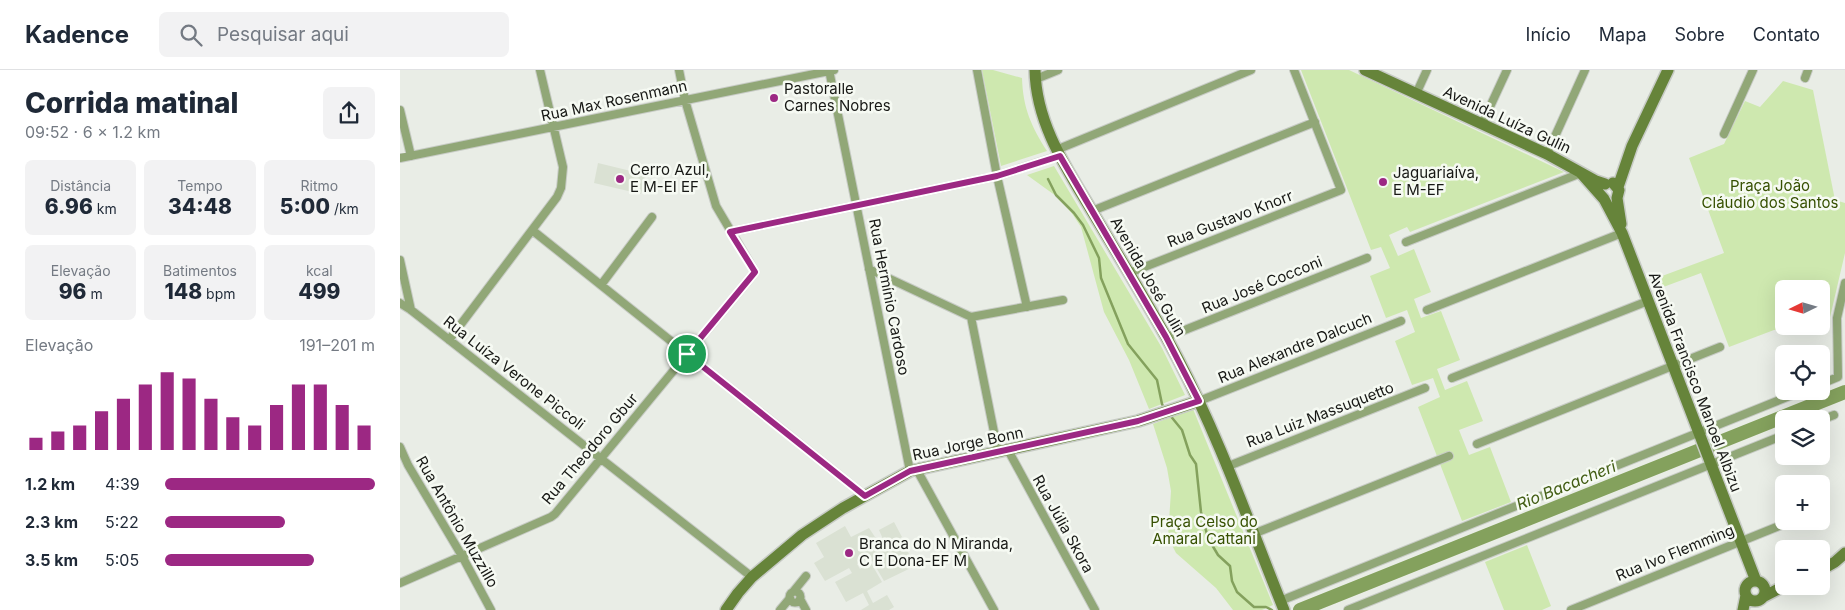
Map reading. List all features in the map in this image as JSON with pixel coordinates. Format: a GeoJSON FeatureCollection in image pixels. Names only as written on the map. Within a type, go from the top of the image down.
{"type":"FeatureCollection","features":[{"type":"Feature","properties":{"kind":"street"},"geometry":{"type":"LineString","coordinates":[[449,340],[532,230],[561,188],[563,167],[540,70]]}},
{"type":"Feature","properties":{"kind":"street"},"geometry":{"type":"LineString","coordinates":[[679,70],[685,100],[711,193],[730,232],[997,176],[1058,153],[1251,70]]}},
{"type":"Feature","properties":{"kind":"street","name":"Rua Max Rosenmann"},"geometry":{"type":"LineString","coordinates":[[400,158],[831,70]]}},
{"type":"Feature","properties":{"kind":"street","name":"Rua Hermínio Cardoso"},"geometry":{"type":"LineString","coordinates":[[831,70],[856,206],[913,470],[994,610]]}},
{"type":"Feature","properties":{"kind":"street"},"geometry":{"type":"LineString","coordinates":[[976,70],[997,176],[1027,307]]}},
{"type":"Feature","properties":{"kind":"street"},"geometry":{"type":"LineString","coordinates":[[1035,75],[1058,70]]}},
{"type":"Feature","properties":{"kind":"street"},"geometry":{"type":"LineString","coordinates":[[1092,211],[1315,122],[1294,70]]}},
{"type":"Feature","properties":{"kind":"street","name":"Avenida Luíza Gulin"},"geometry":{"type":"LineString","coordinates":[[1365,70],[1547,154],[1609,191]]}},
{"type":"Feature","properties":{"kind":"street"},"geometry":{"type":"LineString","coordinates":[[1416,94],[1427,70]]}},
{"type":"Feature","properties":{"kind":"street"},"geometry":{"type":"LineString","coordinates":[[1482,124],[1507,70]]}},
{"type":"Feature","properties":{"kind":"street"},"geometry":{"type":"LineString","coordinates":[[1547,154],[1585,70]]}},
{"type":"Feature","properties":{"kind":"street","name":"Avenida Francisco Manoel Albizu"},"geometry":{"type":"LineString","coordinates":[[1668,70],[1609,191],[1622,233],[1740,542],[1752,587],[1765,592],[1758,602]]}},
{"type":"Feature","properties":{"kind":"street"},"geometry":{"type":"LineString","coordinates":[[1724,134],[1753,70]]}},
{"type":"Feature","properties":{"kind":"street","name":"Avenida José Gulin"},"geometry":{"type":"LineString","coordinates":[[1035,75],[1044,120],[1058,153],[1166,337],[1199,401],[1282,606]]}},
{"type":"Feature","properties":{"kind":"street"},"geometry":{"type":"LineString","coordinates":[[400,110],[410,156]]}},
{"type":"Feature","properties":{"kind":"street","name":"Rua Gustavo Knorr"},"geometry":{"type":"LineString","coordinates":[[1129,273],[1341,190],[1315,122]]}},
{"type":"Feature","properties":{"kind":"street"},"geometry":{"type":"LineString","coordinates":[[1406,242],[1581,173]]}},
{"type":"Feature","properties":{"kind":"street"},"geometry":{"type":"LineString","coordinates":[[601,285],[652,218]]}},
{"type":"Feature","properties":{"kind":"street"},"geometry":{"type":"LineString","coordinates":[[532,230],[865,496]]}},
{"type":"Feature","properties":{"kind":"street","name":"Rua Theodoro Gbur"},"geometry":{"type":"LineString","coordinates":[[400,583],[550,517],[560,509],[755,272],[730,232]]}},
{"type":"Feature","properties":{"kind":"street"},"geometry":{"type":"LineString","coordinates":[[1427,310],[1622,233]]}},
{"type":"Feature","properties":{"kind":"street","name":"Rua José Cocconi"},"geometry":{"type":"LineString","coordinates":[[1166,337],[1367,258]]}},
{"type":"Feature","properties":{"kind":"street"},"geometry":{"type":"LineString","coordinates":[[400,260],[412,310]]}},
{"type":"Feature","properties":{"kind":"street"},"geometry":{"type":"LineString","coordinates":[[869,269],[971,317],[1063,300]]}},
{"type":"Feature","properties":{"kind":"street"},"geometry":{"type":"LineString","coordinates":[[1830,380],[1838,377],[1836,324],[1838,306],[1845,283]]}},
{"type":"Feature","properties":{"kind":"street"},"geometry":{"type":"LineString","coordinates":[[1452,378],[1648,301]]}},
{"type":"Feature","properties":{"kind":"street","name":"Rua Luíza Verone Piccoli"},"geometry":{"type":"LineString","coordinates":[[400,303],[412,310],[752,577]]}},
{"type":"Feature","properties":{"kind":"street","name":"Rua Júlia Skora"},"geometry":{"type":"LineString","coordinates":[[971,317],[1003,451],[1094,610]]}},
{"type":"Feature","properties":{"kind":"street","name":"Rua Alexandre Dalcuch"},"geometry":{"type":"LineString","coordinates":[[1199,401],[1401,321]]}},
{"type":"Feature","properties":{"kind":"street"},"geometry":{"type":"LineString","coordinates":[[1477,444],[1720,347]]}},
{"type":"Feature","properties":{"kind":"street","name":"Rua Luiz Massuquetto"},"geometry":{"type":"LineString","coordinates":[[1226,467],[1425,388]]}},
{"type":"Feature","properties":{"kind":"street"},"geometry":{"type":"LineString","coordinates":[[1282,606],[1781,400]]}},
{"type":"Feature","properties":{"kind":"street","name":"Rua Jorge Bonn"},"geometry":{"type":"LineString","coordinates":[[726,610],[752,577],[802,535],[865,496],[913,470],[1138,421],[1199,401]]}},
{"type":"Feature","properties":{"kind":"street"},"geometry":{"type":"LineString","coordinates":[[1830,417],[1834,415]]}},
{"type":"Feature","properties":{"kind":"street"},"geometry":{"type":"LineString","coordinates":[[1348,610],[1710,461],[1775,438]]}},
{"type":"Feature","properties":{"kind":"street","name":"Rua Antônio Muzzillo"},"geometry":{"type":"LineString","coordinates":[[400,448],[491,610]]}},
{"type":"Feature","properties":{"kind":"street"},"geometry":{"type":"LineString","coordinates":[[1253,534],[1449,456]]}},
{"type":"Feature","properties":{"kind":"street","name":"Rua Ivo Flemming"},"geometry":{"type":"LineString","coordinates":[[1571,610],[1775,528]]}},
{"type":"Feature","properties":{"kind":"street"},"geometry":{"type":"LineString","coordinates":[[1830,565],[1845,553]]}},
{"type":"Feature","properties":{"kind":"street"},"geometry":{"type":"LineString","coordinates":[[780,610],[806,576]]}},
{"type":"Feature","properties":{"kind":"street"},"geometry":{"type":"LineString","coordinates":[[1752,587],[1775,585]]}},
{"type":"Feature","properties":{"kind":"street"},"geometry":{"type":"LineString","coordinates":[[1752,587],[1750,600],[1758,602],[1775,590]]}},
{"type":"Feature","properties":{"kind":"street"},"geometry":{"type":"LineString","coordinates":[[1742,610],[1752,587]]}},
{"type":"Feature","properties":{"kind":"street"},"geometry":{"type":"LineString","coordinates":[[791,595],[794,602],[800,599],[806,610]]}},
{"type":"Feature","properties":{"kind":"shaded area","name":"Cerro Azul, E M-EI EF"},"geometry":{"type":"Polygon","coordinates":[[[598,163],[639,173],[642,165],[649,165],[641,194],[594,183],[598,163]]]}},
{"type":"Feature","properties":{"kind":"shaded area"},"geometry":{"type":"Polygon","coordinates":[[[894,522],[902,537],[886,546],[879,530],[894,522]]]}},
{"type":"Feature","properties":{"kind":"shaded area"},"geometry":{"type":"Polygon","coordinates":[[[845,526],[851,537],[869,528],[883,549],[902,540],[915,566],[884,581],[870,557],[857,564],[860,569],[871,563],[882,582],[867,591],[873,603],[887,595],[894,607],[889,610],[861,610],[869,605],[863,593],[846,602],[835,582],[852,573],[849,568],[825,581],[814,563],[824,557],[816,543],[845,526]]]}},
{"type":"Feature","properties":{"kind":"green space"},"geometry":{"type":"Polygon","coordinates":[[[982,70],[993,70],[1022,78],[1026,108],[1036,133],[1047,151],[1001,166],[982,70]]]}},
{"type":"Feature","properties":{"kind":"green space"},"geometry":{"type":"Polygon","coordinates":[[[1301,70],[1349,70],[1564,172],[1410,232],[1407,227],[1389,235],[1398,256],[1414,249],[1431,292],[1414,299],[1421,318],[1441,311],[1460,360],[1437,369],[1445,390],[1467,381],[1483,421],[1459,430],[1469,455],[1490,447],[1511,502],[1462,521],[1418,407],[1440,397],[1433,378],[1412,385],[1395,341],[1415,332],[1407,310],[1386,318],[1370,276],[1390,268],[1381,247],[1371,250],[1301,70]]]}},
{"type":"Feature","properties":{"kind":"green space","name":"Praça João Cláudio dos Santos"},"geometry":{"type":"Polygon","coordinates":[[[1783,81],[1813,90],[1835,200],[1845,203],[1845,253],[1830,317],[1830,280],[1775,280],[1775,330],[1729,347],[1701,273],[1658,289],[1654,279],[1724,253],[1689,158],[1724,144],[1745,101],[1760,107],[1783,81]]]}},
{"type":"Feature","properties":{"kind":"green space"},"geometry":{"type":"Polygon","coordinates":[[[1054,166],[1162,348],[1185,395],[1149,409],[1129,360],[1104,312],[1081,227],[1071,212],[1056,196],[1027,175],[1054,166]]]}},
{"type":"Feature","properties":{"kind":"green space","name":"Praça Celso do Amaral Cattani"},"geometry":{"type":"Polygon","coordinates":[[[1193,409],[1273,605],[1262,610],[1233,610],[1216,588],[1176,553],[1168,537],[1171,491],[1167,468],[1153,424],[1193,409]]]}},
{"type":"Feature","properties":{"kind":"green space"},"geometry":{"type":"Polygon","coordinates":[[[1527,545],[1551,606],[1542,610],[1504,610],[1485,562],[1527,545]]]}},
{"type":"Feature","properties":{"kind":"waterway"},"geometry":{"type":"LineString","coordinates":[[1048,179],[1056,195],[1083,225],[1099,258],[1101,278],[1128,344],[1157,380],[1164,408]]}},
{"type":"Feature","properties":{"kind":"waterway","name":"Rio Bacacheri"},"geometry":{"type":"LineString","coordinates":[[1300,610],[1845,392]]}},
{"type":"Feature","properties":{"kind":"waterway"},"geometry":{"type":"LineString","coordinates":[[1169,414],[1182,430],[1190,455],[1196,464],[1201,512],[1208,538],[1218,555],[1230,566],[1232,581],[1237,592],[1254,607],[1266,607],[1272,610]]}},
{"type":"Feature","properties":{"kind":"place","name":"Pastoralle Carnes Nobres"},"geometry":{"type":"Point","coordinates":[774,98]}},
{"type":"Feature","properties":{"kind":"place","name":"Cerro Azul, E M-EI EF"},"geometry":{"type":"Point","coordinates":[620,179]}},
{"type":"Feature","properties":{"kind":"place","name":"Jaguariaíva, E M-EF"},"geometry":{"type":"Point","coordinates":[1383,182]}},
{"type":"Feature","properties":{"kind":"place","name":"Branca do N Miranda, C E Dona-EF M"},"geometry":{"type":"Point","coordinates":[849,553]}},
{"type":"Feature","properties":{"kind":"route"},"geometry":{"type":"LineString","coordinates":[[1060,156],[1166,337],[1199,401],[1138,421],[910,471],[865,496],[687,354],[755,272],[730,232],[997,176],[1060,156]]}}]}
